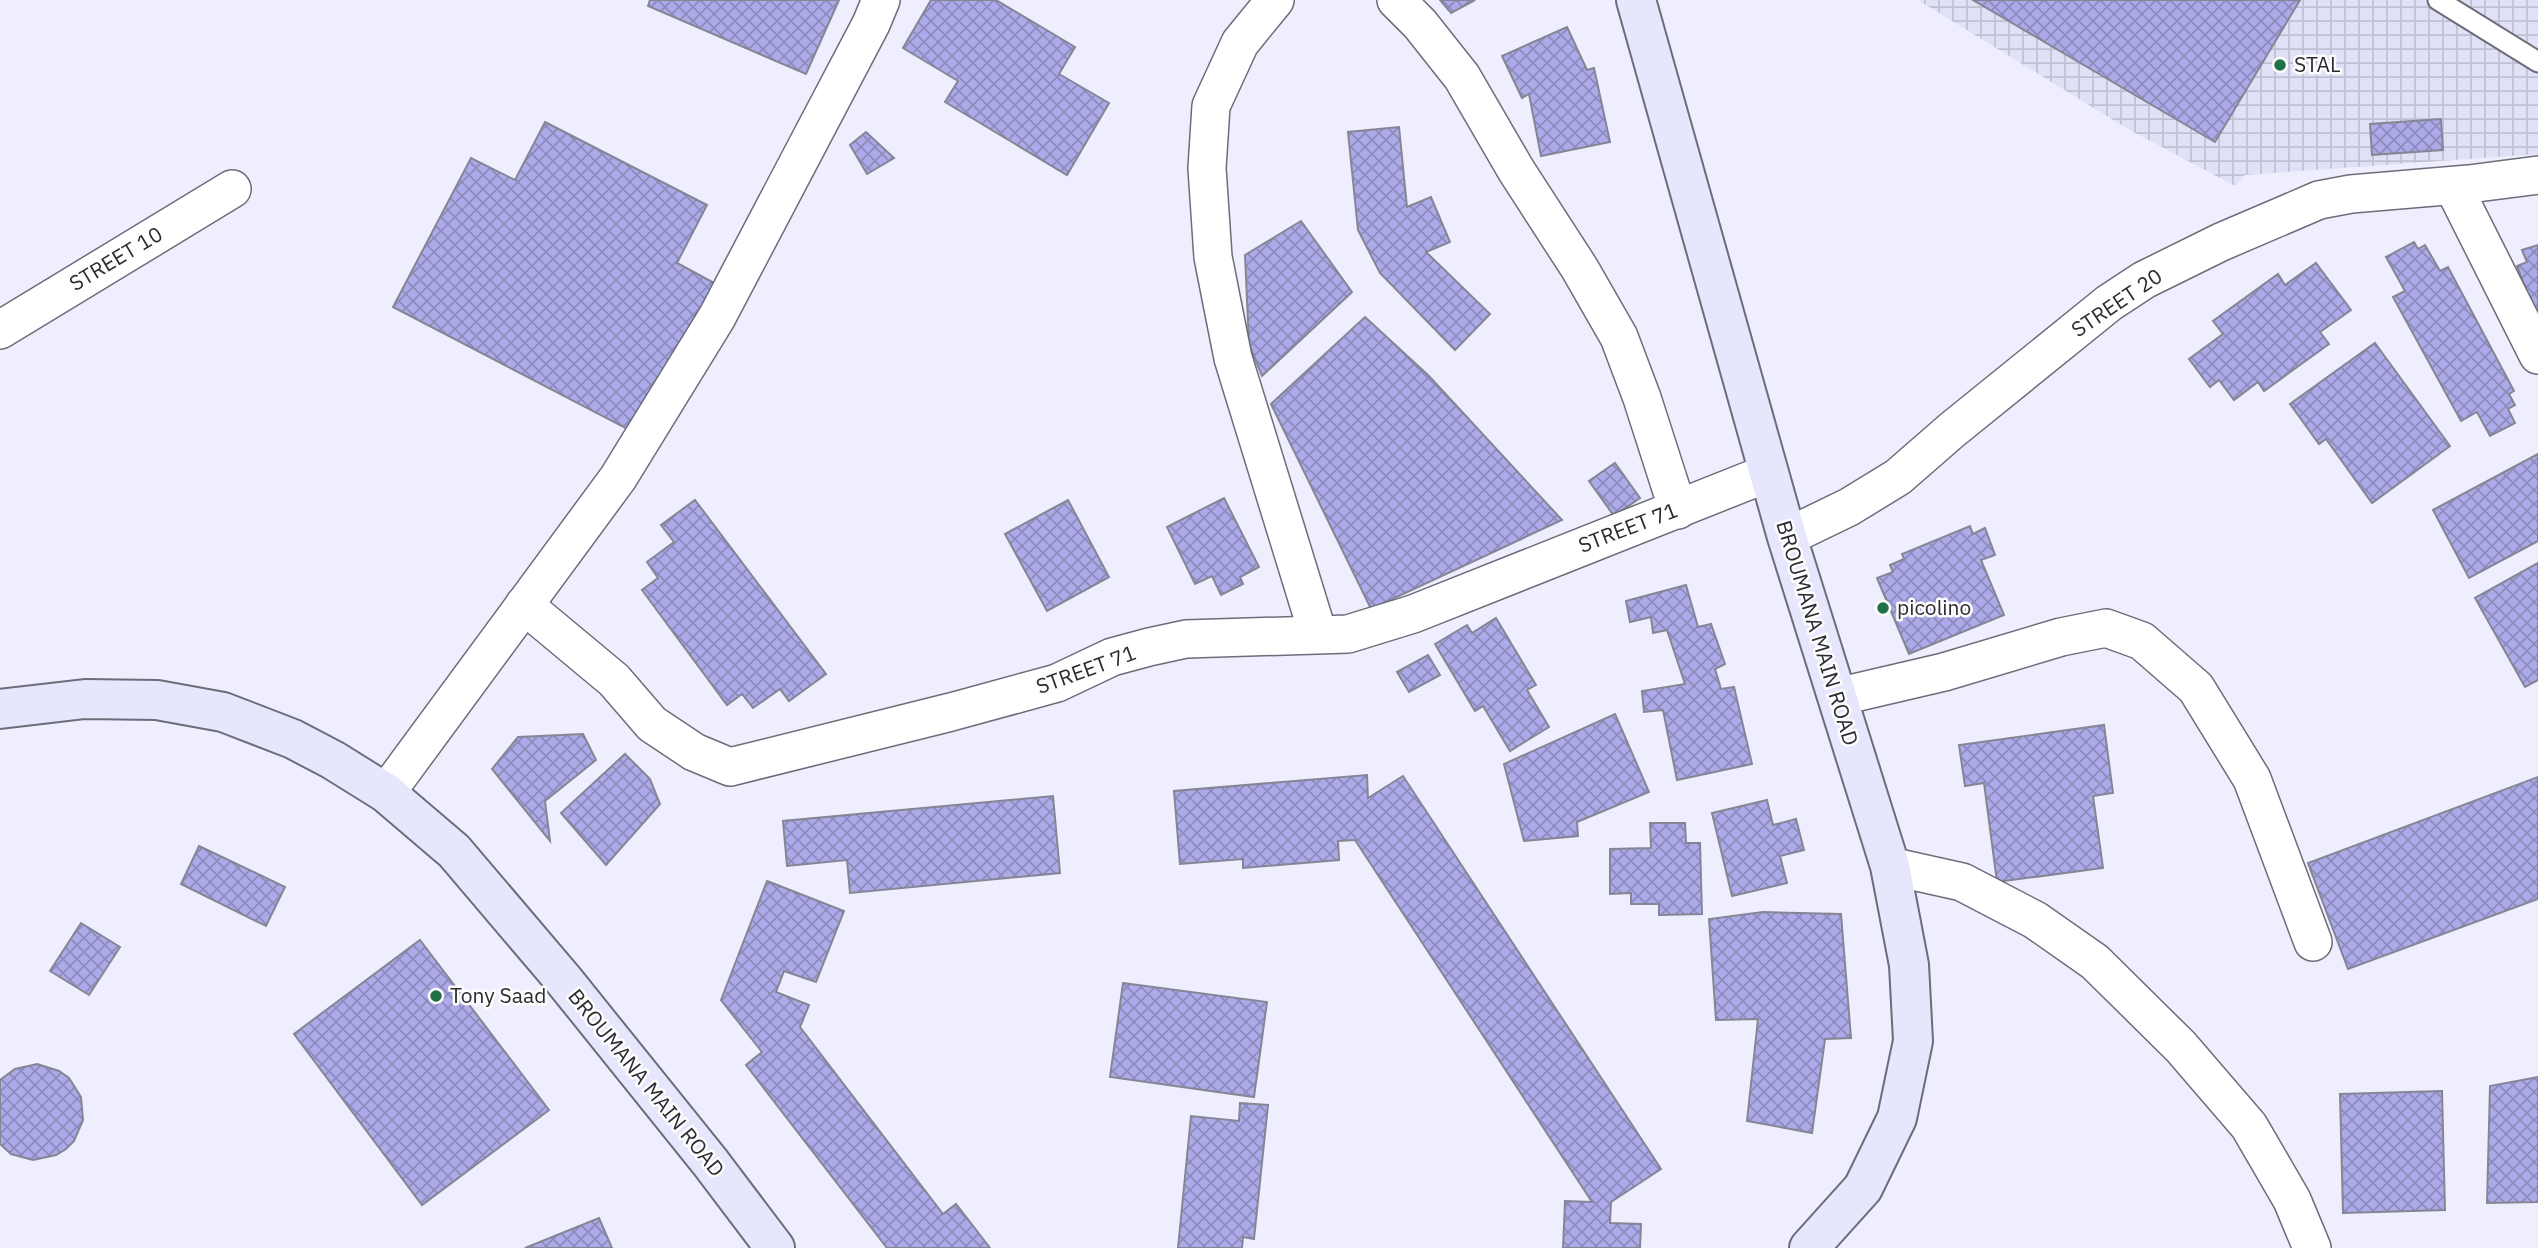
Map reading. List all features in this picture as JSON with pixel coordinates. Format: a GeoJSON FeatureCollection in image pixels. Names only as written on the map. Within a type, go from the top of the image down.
{"type":"FeatureCollection","features":[{"type":"Feature","properties":{"kind":"main road","name":"BROUMANA MAIN ROAD"},"geometry":{"type":"LineString","coordinates":[[1636,0],[1768,473],[1890,866],[1909,965],[1913,1041],[1897,1118],[1863,1188],[1809,1248]]}},
{"type":"Feature","properties":{"kind":"main road","name":"BROUMANA MAIN ROAD"},"geometry":{"type":"LineString","coordinates":[[0,709],[85,699],[157,700],[223,712],[293,739],[386,793],[454,850],[562,978],[710,1162],[775,1248]]}},
{"type":"Feature","properties":{"kind":"street"},"geometry":{"type":"LineString","coordinates":[[386,793],[618,478],[717,317],[872,24],[881,0]]}},
{"type":"Feature","properties":{"kind":"street"},"geometry":{"type":"LineString","coordinates":[[1275,0],[1240,43],[1211,106],[1207,168],[1213,257],[1233,358],[1318,634]]}},
{"type":"Feature","properties":{"kind":"street"},"geometry":{"type":"LineString","coordinates":[[1396,0],[1420,24],[1462,77],[1619,337],[1678,510]]}},
{"type":"Feature","properties":{"kind":"street","name":"STREET 20"},"geometry":{"type":"LineString","coordinates":[[1787,537],[1849,507],[1898,477],[2109,303],[2144,280],[2266,221],[2319,200],[2351,194],[2453,186],[2538,175]]}},
{"type":"Feature","properties":{"kind":"street"},"geometry":{"type":"LineString","coordinates":[[2453,186],[2538,355]]}},
{"type":"Feature","properties":{"kind":"street","name":"STREET 10"},"geometry":{"type":"LineString","coordinates":[[0,330],[232,189]]}},
{"type":"Feature","properties":{"kind":"street","name":"STREET 71"},"geometry":{"type":"LineString","coordinates":[[524,605],[614,680],[652,724],[694,752],[730,767],[1058,683],[1112,657],[1186,639],[1348,634],[1413,614],[1768,473]]}},
{"type":"Feature","properties":{"kind":"street"},"geometry":{"type":"LineString","coordinates":[[1837,697],[1944,672],[2061,637],[2095,630],[2106,628],[2142,641],[2196,688],[2252,779],[2313,942]]}},
{"type":"Feature","properties":{"kind":"street"},"geometry":{"type":"LineString","coordinates":[[1890,866],[1962,882],[2035,920],[2095,962],[2181,1047],[2249,1126],[2292,1200],[2312,1248]]}},
{"type":"Feature","properties":{"kind":"lane"},"geometry":{"type":"LineString","coordinates":[[2438,0],[2538,62]]}},
{"type":"Feature","properties":{"kind":"shaded area","name":"STAL"},"geometry":{"type":"Polygon","coordinates":[[[1918,0],[2538,0],[2538,154],[2245,175],[2235,186],[2128,129],[1918,0]]]}},
{"type":"Feature","properties":{"kind":"building"},"geometry":{"type":"Polygon","coordinates":[[[650,0],[839,0],[806,74],[648,6],[650,0]]]}},
{"type":"Feature","properties":{"kind":"building"},"geometry":{"type":"Polygon","coordinates":[[[931,0],[996,0],[1075,47],[1059,74],[1109,103],[1067,175],[945,102],[958,81],[903,48],[931,0]]]}},
{"type":"Feature","properties":{"kind":"building"},"geometry":{"type":"Polygon","coordinates":[[[1440,0],[1475,0],[1451,13],[1440,0]]]}},
{"type":"Feature","properties":{"kind":"building"},"geometry":{"type":"Polygon","coordinates":[[[1973,0],[2300,0],[2215,142],[1973,0]]]}},
{"type":"Feature","properties":{"kind":"building"},"geometry":{"type":"Polygon","coordinates":[[[1567,27],[1587,70],[1594,68],[1610,142],[1541,156],[1529,94],[1522,98],[1502,56],[1567,27]]]}},
{"type":"Feature","properties":{"kind":"building"},"geometry":{"type":"Polygon","coordinates":[[[2441,119],[2443,150],[2372,155],[2370,124],[2441,119]]]}},
{"type":"Feature","properties":{"kind":"building"},"geometry":{"type":"Polygon","coordinates":[[[545,122],[707,205],[677,263],[716,284],[637,434],[393,307],[471,158],[515,180],[545,122]]]}},
{"type":"Feature","properties":{"kind":"building"},"geometry":{"type":"Polygon","coordinates":[[[1399,127],[1407,207],[1431,197],[1450,242],[1426,252],[1490,314],[1455,350],[1380,273],[1358,230],[1348,132],[1399,127]]]}},
{"type":"Feature","properties":{"kind":"building"},"geometry":{"type":"Polygon","coordinates":[[[866,132],[894,158],[867,174],[850,145],[866,132]]]}},
{"type":"Feature","properties":{"kind":"building"},"geometry":{"type":"Polygon","coordinates":[[[1301,221],[1352,292],[1262,376],[1249,344],[1245,255],[1301,221]]]}},
{"type":"Feature","properties":{"kind":"building"},"geometry":{"type":"Polygon","coordinates":[[[2414,242],[2418,249],[2425,245],[2440,271],[2448,267],[2514,391],[2509,394],[2515,405],[2508,409],[2515,423],[2490,436],[2477,412],[2461,421],[2393,297],[2405,291],[2386,257],[2414,242]]]}},
{"type":"Feature","properties":{"kind":"building"},"geometry":{"type":"Polygon","coordinates":[[[2538,245],[2538,321],[2517,266],[2527,262],[2522,250],[2538,245]]]}},
{"type":"Feature","properties":{"kind":"building"},"geometry":{"type":"Polygon","coordinates":[[[2316,263],[2351,310],[2320,332],[2329,344],[2264,391],[2258,382],[2234,400],[2219,380],[2210,387],[2189,359],[2223,334],[2213,321],[2278,274],[2285,285],[2316,263]]]}},
{"type":"Feature","properties":{"kind":"building"},"geometry":{"type":"Polygon","coordinates":[[[1365,317],[1429,376],[1562,520],[1371,609],[1271,404],[1365,317]]]}},
{"type":"Feature","properties":{"kind":"building"},"geometry":{"type":"Polygon","coordinates":[[[2375,343],[2450,446],[2372,503],[2326,439],[2319,444],[2290,404],[2375,343]]]}},
{"type":"Feature","properties":{"kind":"building"},"geometry":{"type":"Polygon","coordinates":[[[2538,454],[2538,541],[2469,578],[2433,510],[2538,454]]]}},
{"type":"Feature","properties":{"kind":"building"},"geometry":{"type":"Polygon","coordinates":[[[1615,463],[1640,498],[1614,516],[1589,481],[1615,463]]]}},
{"type":"Feature","properties":{"kind":"building"},"geometry":{"type":"Polygon","coordinates":[[[1224,498],[1259,567],[1240,577],[1243,584],[1221,595],[1212,576],[1195,584],[1167,527],[1224,498]]]}},
{"type":"Feature","properties":{"kind":"building"},"geometry":{"type":"Polygon","coordinates":[[[695,500],[826,674],[789,701],[780,689],[753,708],[742,694],[727,705],[642,590],[658,578],[647,562],[674,542],[661,525],[695,500]]]}},
{"type":"Feature","properties":{"kind":"building"},"geometry":{"type":"Polygon","coordinates":[[[1068,500],[1109,577],[1047,611],[1005,534],[1068,500]]]}},
{"type":"Feature","properties":{"kind":"building"},"geometry":{"type":"Polygon","coordinates":[[[1970,526],[1973,534],[1985,528],[1995,555],[1981,560],[2004,615],[1909,654],[1877,578],[1893,572],[1890,565],[1904,559],[1902,554],[1970,526]]]}},
{"type":"Feature","properties":{"kind":"building"},"geometry":{"type":"Polygon","coordinates":[[[2538,563],[2538,680],[2525,687],[2475,598],[2538,563]]]}},
{"type":"Feature","properties":{"kind":"building"},"geometry":{"type":"Polygon","coordinates":[[[1686,585],[1698,627],[1711,624],[1725,664],[1715,669],[1721,689],[1734,687],[1752,764],[1677,780],[1663,710],[1644,712],[1642,691],[1685,684],[1667,630],[1653,633],[1651,617],[1630,622],[1626,601],[1686,585]]]}},
{"type":"Feature","properties":{"kind":"building"},"geometry":{"type":"Polygon","coordinates":[[[1496,618],[1536,685],[1527,690],[1549,727],[1510,751],[1483,706],[1475,711],[1435,644],[1467,625],[1472,633],[1496,618]]]}},
{"type":"Feature","properties":{"kind":"building"},"geometry":{"type":"Polygon","coordinates":[[[1428,655],[1440,675],[1409,692],[1397,672],[1428,655]]]}},
{"type":"Feature","properties":{"kind":"building"},"geometry":{"type":"Polygon","coordinates":[[[1615,714],[1649,792],[1577,822],[1578,836],[1524,841],[1504,764],[1615,714]]]}},
{"type":"Feature","properties":{"kind":"building"},"geometry":{"type":"Polygon","coordinates":[[[2104,725],[2113,793],[2093,796],[2103,868],[1997,882],[1984,783],[1965,786],[1959,745],[2104,725]]]}},
{"type":"Feature","properties":{"kind":"building"},"geometry":{"type":"Polygon","coordinates":[[[583,734],[596,760],[545,801],[550,841],[492,769],[518,737],[583,734]]]}},
{"type":"Feature","properties":{"kind":"building"},"geometry":{"type":"Polygon","coordinates":[[[625,754],[650,779],[660,804],[606,865],[561,813],[625,754]]]}},
{"type":"Feature","properties":{"kind":"building"},"geometry":{"type":"Polygon","coordinates":[[[1367,775],[1368,798],[1403,776],[1661,1169],[1611,1202],[1610,1223],[1641,1224],[1640,1248],[1563,1248],[1565,1201],[1592,1202],[1355,840],[1338,841],[1339,860],[1243,868],[1243,859],[1180,864],[1174,791],[1367,775]]]}},
{"type":"Feature","properties":{"kind":"building"},"geometry":{"type":"Polygon","coordinates":[[[2538,777],[2538,899],[2348,969],[2308,863],[2538,777]]]}},
{"type":"Feature","properties":{"kind":"building"},"geometry":{"type":"Polygon","coordinates":[[[1053,796],[1060,873],[850,893],[847,860],[787,866],[783,821],[1053,796]]]}},
{"type":"Feature","properties":{"kind":"building"},"geometry":{"type":"Polygon","coordinates":[[[1767,800],[1773,825],[1796,819],[1804,850],[1780,856],[1787,883],[1732,896],[1712,813],[1767,800]]]}},
{"type":"Feature","properties":{"kind":"building"},"geometry":{"type":"Polygon","coordinates":[[[1650,823],[1685,823],[1686,843],[1700,843],[1702,914],[1659,915],[1659,904],[1631,904],[1631,893],[1610,894],[1610,849],[1651,848],[1650,823]]]}},
{"type":"Feature","properties":{"kind":"building"},"geometry":{"type":"Polygon","coordinates":[[[199,846],[285,887],[266,926],[181,884],[199,846]]]}},
{"type":"Feature","properties":{"kind":"building"},"geometry":{"type":"Polygon","coordinates":[[[767,881],[844,911],[816,982],[784,971],[776,992],[809,1005],[800,1027],[943,1214],[956,1204],[990,1248],[887,1248],[746,1065],[762,1052],[721,1000],[767,881]]]}},
{"type":"Feature","properties":{"kind":"building"},"geometry":{"type":"Polygon","coordinates":[[[1763,912],[1841,914],[1851,1038],[1825,1039],[1812,1133],[1747,1121],[1758,1019],[1716,1020],[1709,919],[1763,912]]]}},
{"type":"Feature","properties":{"kind":"building"},"geometry":{"type":"Polygon","coordinates":[[[81,923],[120,947],[89,995],[50,971],[81,923]]]}},
{"type":"Feature","properties":{"kind":"building"},"geometry":{"type":"Polygon","coordinates":[[[420,940],[549,1110],[422,1205],[294,1034],[420,940]]]}},
{"type":"Feature","properties":{"kind":"building"},"geometry":{"type":"Polygon","coordinates":[[[1123,983],[1267,1002],[1254,1097],[1110,1077],[1123,983]]]}},
{"type":"Feature","properties":{"kind":"building"},"geometry":{"type":"Polygon","coordinates":[[[37,1064],[59,1071],[69,1078],[81,1097],[83,1120],[74,1141],[66,1149],[56,1155],[33,1160],[11,1154],[0,1144],[0,1080],[15,1069],[37,1064]]]}},
{"type":"Feature","properties":{"kind":"building"},"geometry":{"type":"Polygon","coordinates":[[[2538,1077],[2538,1202],[2487,1203],[2490,1086],[2538,1077]]]}},
{"type":"Feature","properties":{"kind":"building"},"geometry":{"type":"Polygon","coordinates":[[[2442,1091],[2445,1210],[2343,1213],[2340,1094],[2442,1091]]]}},
{"type":"Feature","properties":{"kind":"building"},"geometry":{"type":"Polygon","coordinates":[[[1240,1103],[1268,1105],[1254,1239],[1243,1237],[1242,1248],[1178,1248],[1191,1116],[1239,1121],[1240,1103]]]}},
{"type":"Feature","properties":{"kind":"building"},"geometry":{"type":"Polygon","coordinates":[[[599,1218],[612,1248],[525,1248],[599,1218]]]}},
{"type":"Feature","properties":{"kind":"place","name":"STAL"},"geometry":{"type":"Point","coordinates":[2280,65]}},
{"type":"Feature","properties":{"kind":"place","name":"picolino"},"geometry":{"type":"Point","coordinates":[1883,608]}},
{"type":"Feature","properties":{"kind":"place","name":"Tony Saad"},"geometry":{"type":"Point","coordinates":[436,996]}}]}
